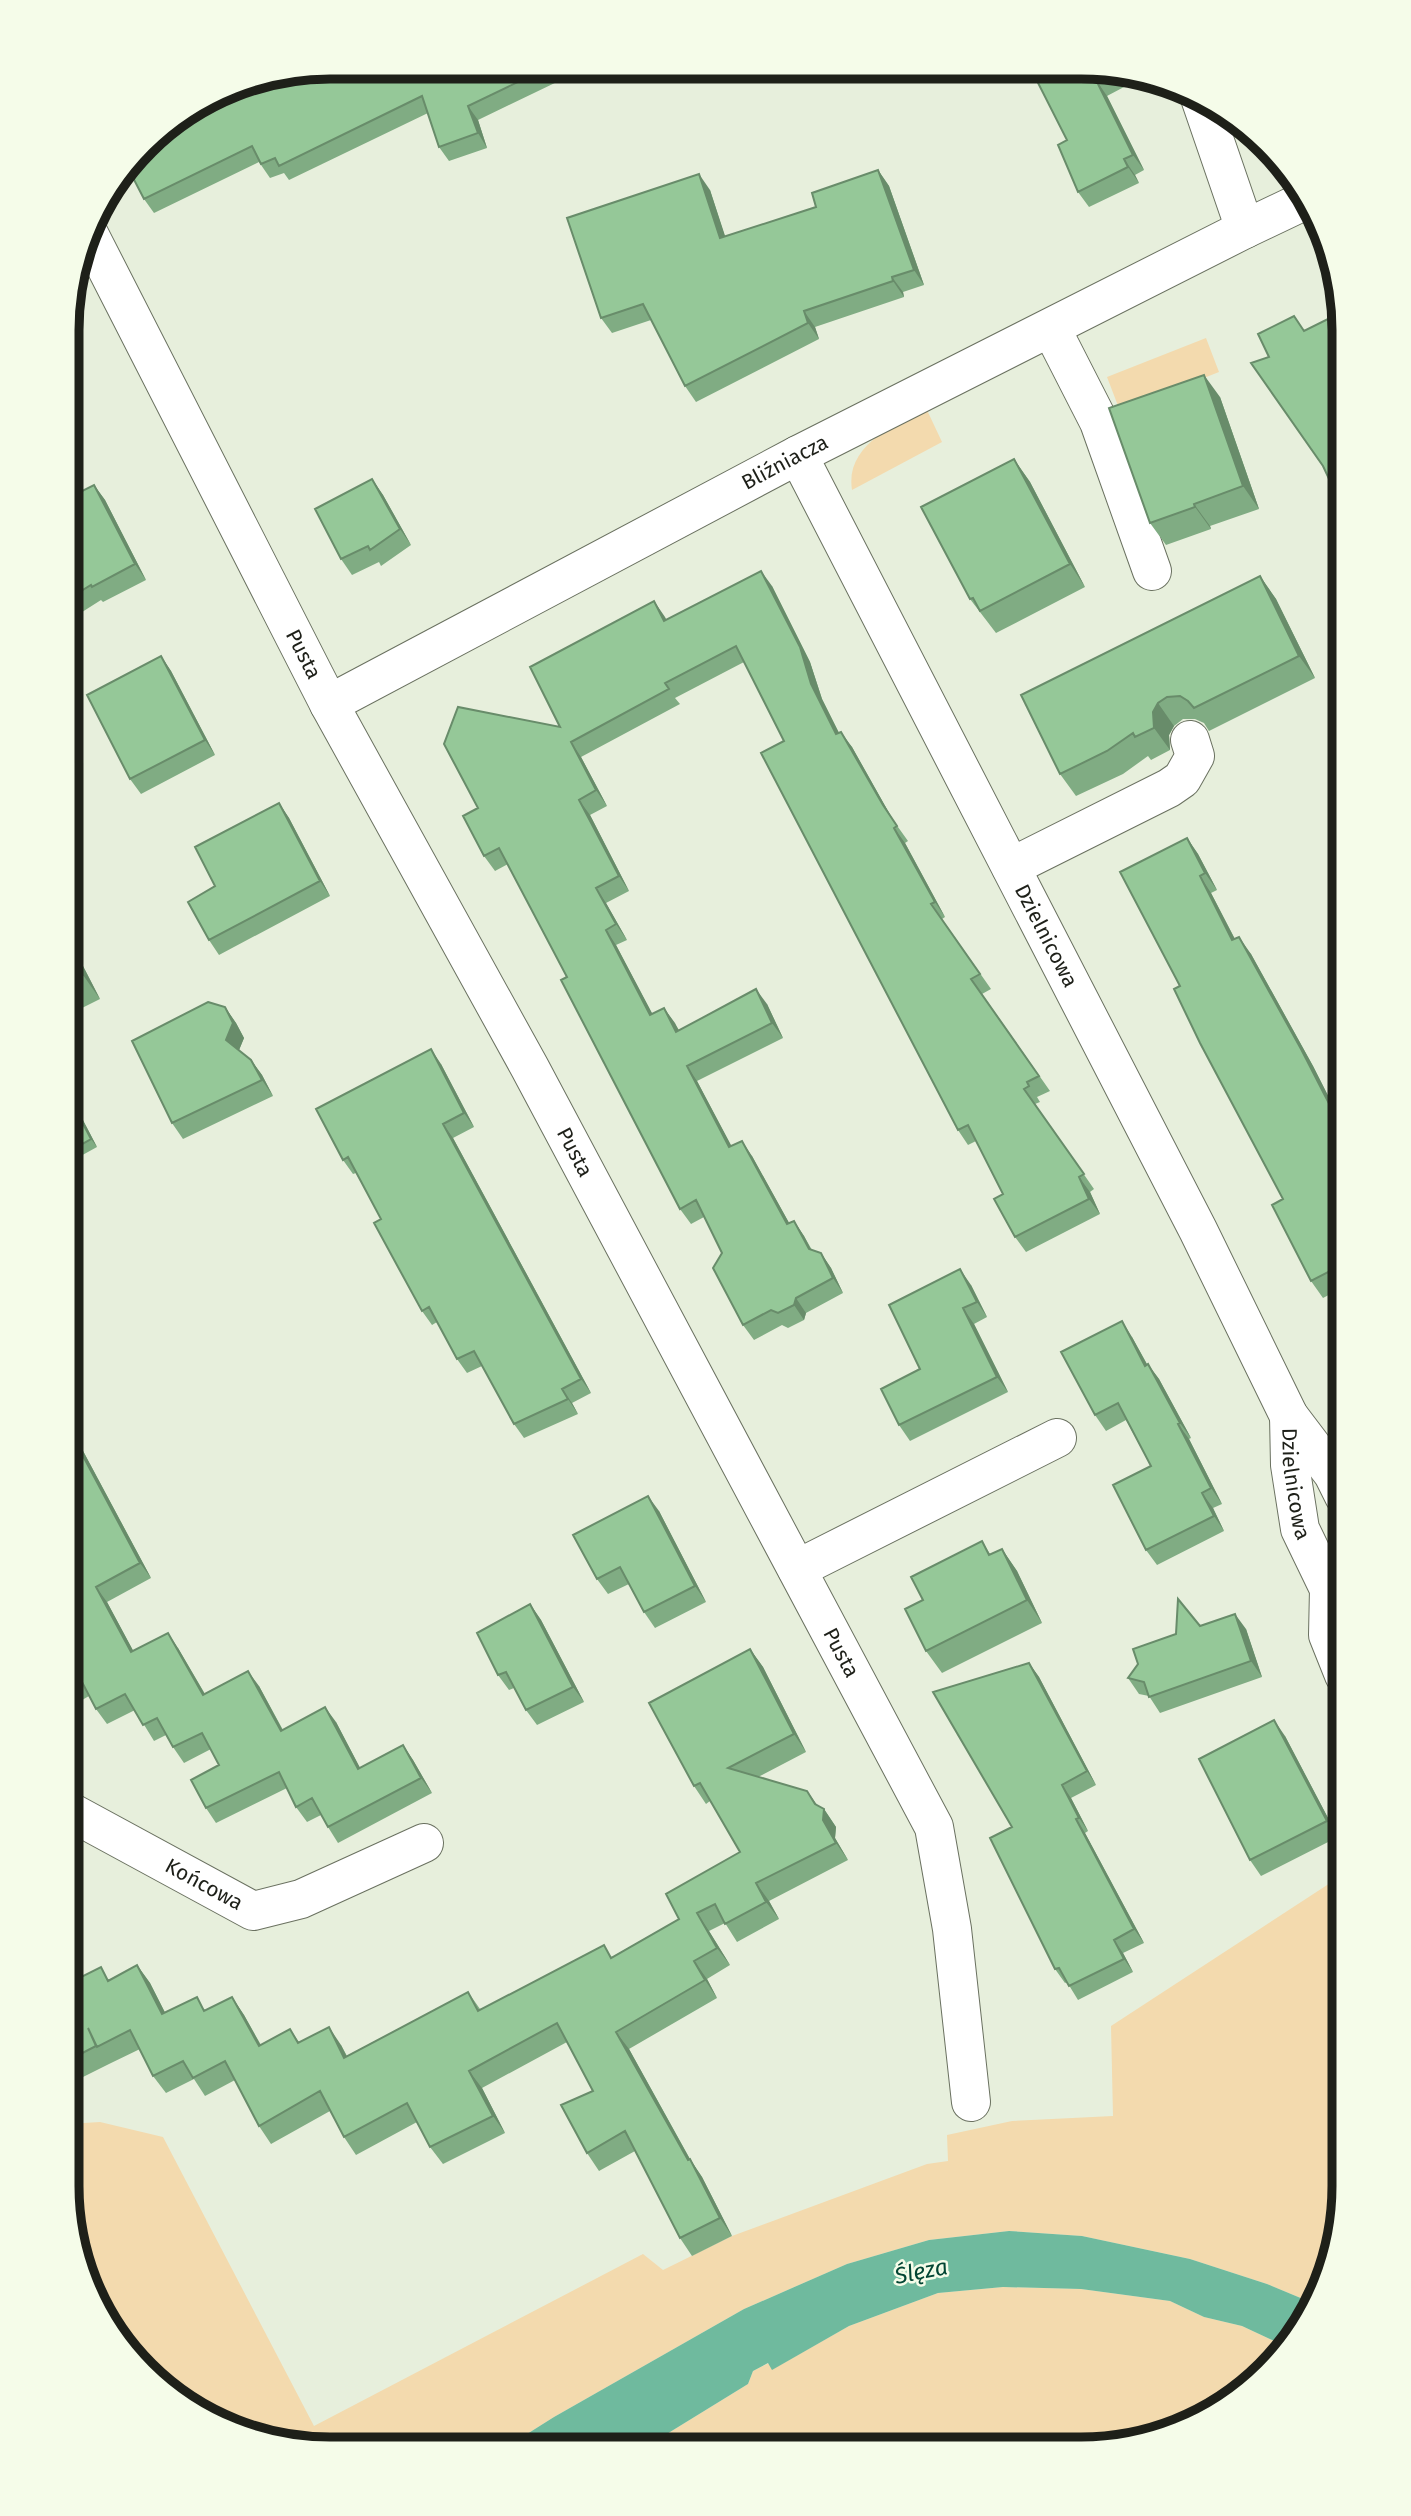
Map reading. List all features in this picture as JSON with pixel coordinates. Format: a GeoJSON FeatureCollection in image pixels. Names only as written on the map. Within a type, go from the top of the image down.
{"type":"FeatureCollection","features":[{"type":"Feature","properties":{"kind":"street"},"geometry":{"type":"LineString","coordinates":[[1204,111],[1245,229]]}},
{"type":"Feature","properties":{"kind":"street","name":"Bliźniacza"},"geometry":{"type":"LineString","coordinates":[[329,704],[798,455],[1299,203]]}},
{"type":"Feature","properties":{"kind":"street","name":"Pusta"},"geometry":{"type":"LineString","coordinates":[[94,244],[329,704],[530,1068],[934,1827],[952,1929],[971,2102]]}},
{"type":"Feature","properties":{"kind":"street"},"geometry":{"type":"LineString","coordinates":[[1051,328],[1099,422],[1152,571]]}},
{"type":"Feature","properties":{"kind":"street","name":"Dzielnicowa"},"geometry":{"type":"LineString","coordinates":[[798,455],[1198,1230],[1289,1416],[1332,1473]]}},
{"type":"Feature","properties":{"kind":"street"},"geometry":{"type":"LineString","coordinates":[[1011,867],[1176,783],[1190,768],[1195,756],[1190,740]]}},
{"type":"Feature","properties":{"kind":"street","name":"Dzielnicowa"},"geometry":{"type":"LineString","coordinates":[[1289,1416],[1290,1465],[1300,1529],[1332,1579]]}},
{"type":"Feature","properties":{"kind":"street"},"geometry":{"type":"LineString","coordinates":[[797,1569],[1058,1438]]}},
{"type":"Feature","properties":{"kind":"street"},"geometry":{"type":"LineString","coordinates":[[1332,1610],[1328,1634],[1332,1644]]}},
{"type":"Feature","properties":{"kind":"street","name":"Końcowa"},"geometry":{"type":"LineString","coordinates":[[79,1817],[253,1911],[301,1899],[424,1843]]}},
{"type":"Feature","properties":{"kind":"shaded area"},"geometry":{"type":"Polygon","coordinates":[[[1206,338],[1219,372],[1120,411],[1107,377],[1206,338]]]}},
{"type":"Feature","properties":{"kind":"shaded area"},"geometry":{"type":"Polygon","coordinates":[[[926,408],[942,442],[852,490],[852,474],[864,449],[887,430],[926,408]]]}},
{"type":"Feature","properties":{"kind":"shaded area"},"geometry":{"type":"Polygon","coordinates":[[[1332,1882],[1332,2203],[1324,2251],[1305,2300],[1267,2284],[1190,2259],[1082,2236],[1009,2231],[929,2240],[847,2264],[744,2309],[522,2437],[313,2437],[265,2429],[234,2418],[204,2404],[164,2375],[141,2352],[112,2312],[87,2251],[79,2203],[79,2123],[100,2122],[163,2137],[314,2426],[643,2254],[663,2270],[732,2236],[927,2164],[948,2161],[947,2135],[1012,2121],[1113,2116],[1111,2026],[1332,1882]]]}},
{"type":"Feature","properties":{"kind":"shaded area"},"geometry":{"type":"Polygon","coordinates":[[[1003,2287],[1081,2289],[1170,2301],[1204,2317],[1242,2326],[1277,2343],[1247,2375],[1207,2404],[1162,2424],[1114,2435],[662,2437],[748,2384],[753,2371],[769,2363],[773,2369],[849,2326],[938,2293],[1003,2287]]]}},
{"type":"Feature","properties":{"kind":"water","name":"Ślęza"},"geometry":{"type":"Polygon","coordinates":[[[1009,2231],[1082,2236],[1190,2259],[1267,2284],[1305,2300],[1277,2343],[1242,2326],[1204,2317],[1170,2301],[1081,2289],[1003,2287],[938,2293],[849,2326],[772,2370],[768,2363],[753,2371],[748,2384],[662,2437],[522,2437],[744,2309],[847,2264],[929,2240],[1009,2231]]]}},
{"type":"Feature","properties":{"kind":"building"},"geometry":{"type":"Polygon","coordinates":[[[313,79],[524,79],[468,106],[478,133],[439,147],[422,96],[279,166],[275,158],[261,164],[252,146],[144,199],[132,176],[164,141],[196,117],[249,92],[313,79]]]}},
{"type":"Feature","properties":{"kind":"building"},"geometry":{"type":"Polygon","coordinates":[[[1036,79],[1098,79],[1096,80],[1133,155],[1124,159],[1128,167],[1078,192],[1058,145],[1067,140],[1036,79]]]}},
{"type":"Feature","properties":{"kind":"building"},"geometry":{"type":"Polygon","coordinates":[[[878,170],[914,270],[892,277],[893,281],[804,311],[808,323],[685,386],[643,304],[601,318],[567,218],[699,174],[720,238],[816,207],[812,193],[878,170]]]}},
{"type":"Feature","properties":{"kind":"building"},"geometry":{"type":"Polygon","coordinates":[[[1294,316],[1304,331],[1332,317],[1332,485],[1323,466],[1251,363],[1269,357],[1258,334],[1294,316]]]}},
{"type":"Feature","properties":{"kind":"building"},"geometry":{"type":"Polygon","coordinates":[[[1204,375],[1243,486],[1150,523],[1109,408],[1204,375]]]}},
{"type":"Feature","properties":{"kind":"building"},"geometry":{"type":"Polygon","coordinates":[[[1014,459],[1070,564],[980,611],[973,598],[970,599],[921,507],[1014,459]]]}},
{"type":"Feature","properties":{"kind":"building"},"geometry":{"type":"Polygon","coordinates":[[[372,479],[400,529],[370,550],[368,546],[341,559],[315,509],[372,479]]]}},
{"type":"Feature","properties":{"kind":"building"},"geometry":{"type":"Polygon","coordinates":[[[94,485],[135,564],[79,592],[79,492],[94,485]]]}},
{"type":"Feature","properties":{"kind":"building"},"geometry":{"type":"Polygon","coordinates":[[[761,571],[800,647],[811,684],[836,734],[841,732],[897,826],[894,828],[935,902],[931,904],[980,974],[971,979],[1039,1076],[1027,1082],[1029,1086],[1024,1089],[1084,1174],[1079,1177],[1089,1199],[1015,1237],[994,1199],[1003,1194],[968,1125],[958,1130],[761,753],[784,741],[736,646],[665,683],[669,689],[571,742],[596,790],[579,800],[619,876],[596,888],[616,924],[606,930],[650,1015],[664,1008],[676,1032],[756,989],[772,1023],[687,1066],[729,1147],[742,1141],[787,1224],[794,1221],[809,1249],[821,1253],[833,1278],[796,1298],[794,1305],[778,1313],[771,1310],[743,1325],[713,1268],[722,1253],[696,1200],[680,1209],[561,980],[567,977],[499,848],[484,856],[463,816],[478,808],[444,744],[458,707],[560,727],[530,667],[654,601],[664,621],[761,571]]]}},
{"type":"Feature","properties":{"kind":"building"},"geometry":{"type":"Polygon","coordinates":[[[1260,576],[1299,656],[1194,708],[1180,696],[1167,697],[1158,703],[1153,712],[1154,728],[1135,737],[1133,733],[1107,751],[1060,774],[1021,695],[1260,576]]]}},
{"type":"Feature","properties":{"kind":"building"},"geometry":{"type":"Polygon","coordinates":[[[161,656],[205,740],[130,779],[87,695],[161,656]]]}},
{"type":"Feature","properties":{"kind":"building"},"geometry":{"type":"Polygon","coordinates":[[[279,803],[320,881],[209,940],[188,902],[215,886],[195,847],[279,803]]]}},
{"type":"Feature","properties":{"kind":"building"},"geometry":{"type":"Polygon","coordinates":[[[1187,838],[1205,873],[1200,876],[1232,940],[1239,937],[1301,1049],[1332,1109],[1332,1280],[1328,1272],[1311,1281],[1272,1205],[1283,1199],[1200,1043],[1174,989],[1180,986],[1120,872],[1187,838]]]}},
{"type":"Feature","properties":{"kind":"building"},"geometry":{"type":"Polygon","coordinates":[[[208,1002],[225,1007],[233,1023],[226,1040],[251,1060],[262,1080],[172,1123],[132,1041],[208,1002]]]}},
{"type":"Feature","properties":{"kind":"building"},"geometry":{"type":"Polygon","coordinates":[[[431,1049],[464,1113],[443,1124],[581,1379],[562,1389],[568,1399],[514,1424],[474,1351],[457,1359],[429,1307],[422,1311],[374,1223],[381,1219],[348,1157],[343,1160],[316,1109],[431,1049]]]}},
{"type":"Feature","properties":{"kind":"building"},"geometry":{"type":"Polygon","coordinates":[[[79,1116],[91,1139],[79,1146],[79,1116]]]}},
{"type":"Feature","properties":{"kind":"building"},"geometry":{"type":"Polygon","coordinates":[[[960,1269],[977,1302],[963,1308],[997,1377],[899,1425],[881,1389],[920,1369],[889,1305],[960,1269]]]}},
{"type":"Feature","properties":{"kind":"building"},"geometry":{"type":"Polygon","coordinates":[[[1122,1321],[1145,1366],[1148,1364],[1180,1423],[1178,1424],[1211,1488],[1202,1493],[1214,1516],[1146,1550],[1113,1485],[1151,1466],[1118,1403],[1095,1415],[1061,1352],[1122,1321]]]}},
{"type":"Feature","properties":{"kind":"building"},"geometry":{"type":"Polygon","coordinates":[[[79,1449],[140,1563],[96,1587],[131,1652],[168,1633],[203,1695],[248,1671],[281,1731],[325,1707],[358,1769],[403,1745],[421,1778],[328,1827],[312,1798],[296,1807],[279,1772],[206,1808],[191,1780],[219,1765],[202,1733],[173,1747],[157,1718],[143,1725],[125,1694],[96,1709],[81,1680],[79,1681],[79,1449]]]}},
{"type":"Feature","properties":{"kind":"building"},"geometry":{"type":"Polygon","coordinates":[[[648,1496],[695,1586],[644,1612],[620,1567],[597,1579],[573,1535],[648,1496]]]}},
{"type":"Feature","properties":{"kind":"building"},"geometry":{"type":"Polygon","coordinates":[[[982,1541],[989,1555],[1002,1549],[1027,1600],[926,1651],[905,1609],[923,1600],[911,1577],[982,1541]]]}},
{"type":"Feature","properties":{"kind":"building"},"geometry":{"type":"Polygon","coordinates":[[[1178,1599],[1200,1626],[1235,1614],[1251,1661],[1149,1697],[1144,1682],[1128,1678],[1138,1664],[1133,1649],[1176,1634],[1178,1599]]]}},
{"type":"Feature","properties":{"kind":"building"},"geometry":{"type":"Polygon","coordinates":[[[530,1604],[573,1687],[526,1710],[506,1672],[498,1675],[477,1633],[530,1604]]]}},
{"type":"Feature","properties":{"kind":"building"},"geometry":{"type":"Polygon","coordinates":[[[750,1649],[794,1734],[728,1768],[807,1791],[815,1804],[824,1809],[823,1820],[836,1843],[756,1883],[766,1902],[725,1924],[715,1904],[697,1913],[717,1948],[694,1961],[705,1980],[616,2032],[688,2160],[690,2159],[720,2218],[680,2238],[625,2131],[587,2153],[561,2105],[593,2091],[557,2023],[469,2071],[493,2116],[430,2147],[407,2103],[344,2137],[320,2091],[259,2126],[225,2061],[193,2078],[183,2061],[153,2076],[130,2030],[97,2047],[88,2028],[96,2046],[79,2055],[79,1978],[101,1967],[108,1981],[137,1965],[162,2014],[197,1997],[204,2011],[232,1997],[259,2046],[290,2029],[298,2043],[329,2027],[344,2058],[468,1992],[478,2011],[604,1945],[611,1958],[679,1919],[666,1894],[740,1852],[700,1783],[694,1786],[649,1703],[750,1649]]]}},
{"type":"Feature","properties":{"kind":"building"},"geometry":{"type":"Polygon","coordinates":[[[1029,1663],[1087,1771],[1062,1785],[1079,1818],[1076,1819],[1134,1929],[1114,1940],[1124,1959],[1069,1986],[1059,1968],[1055,1969],[990,1838],[1012,1827],[933,1692],[1029,1663]]]}},
{"type":"Feature","properties":{"kind":"building"},"geometry":{"type":"Polygon","coordinates":[[[1274,1720],[1327,1821],[1250,1860],[1199,1759],[1274,1720]]]}}]}
